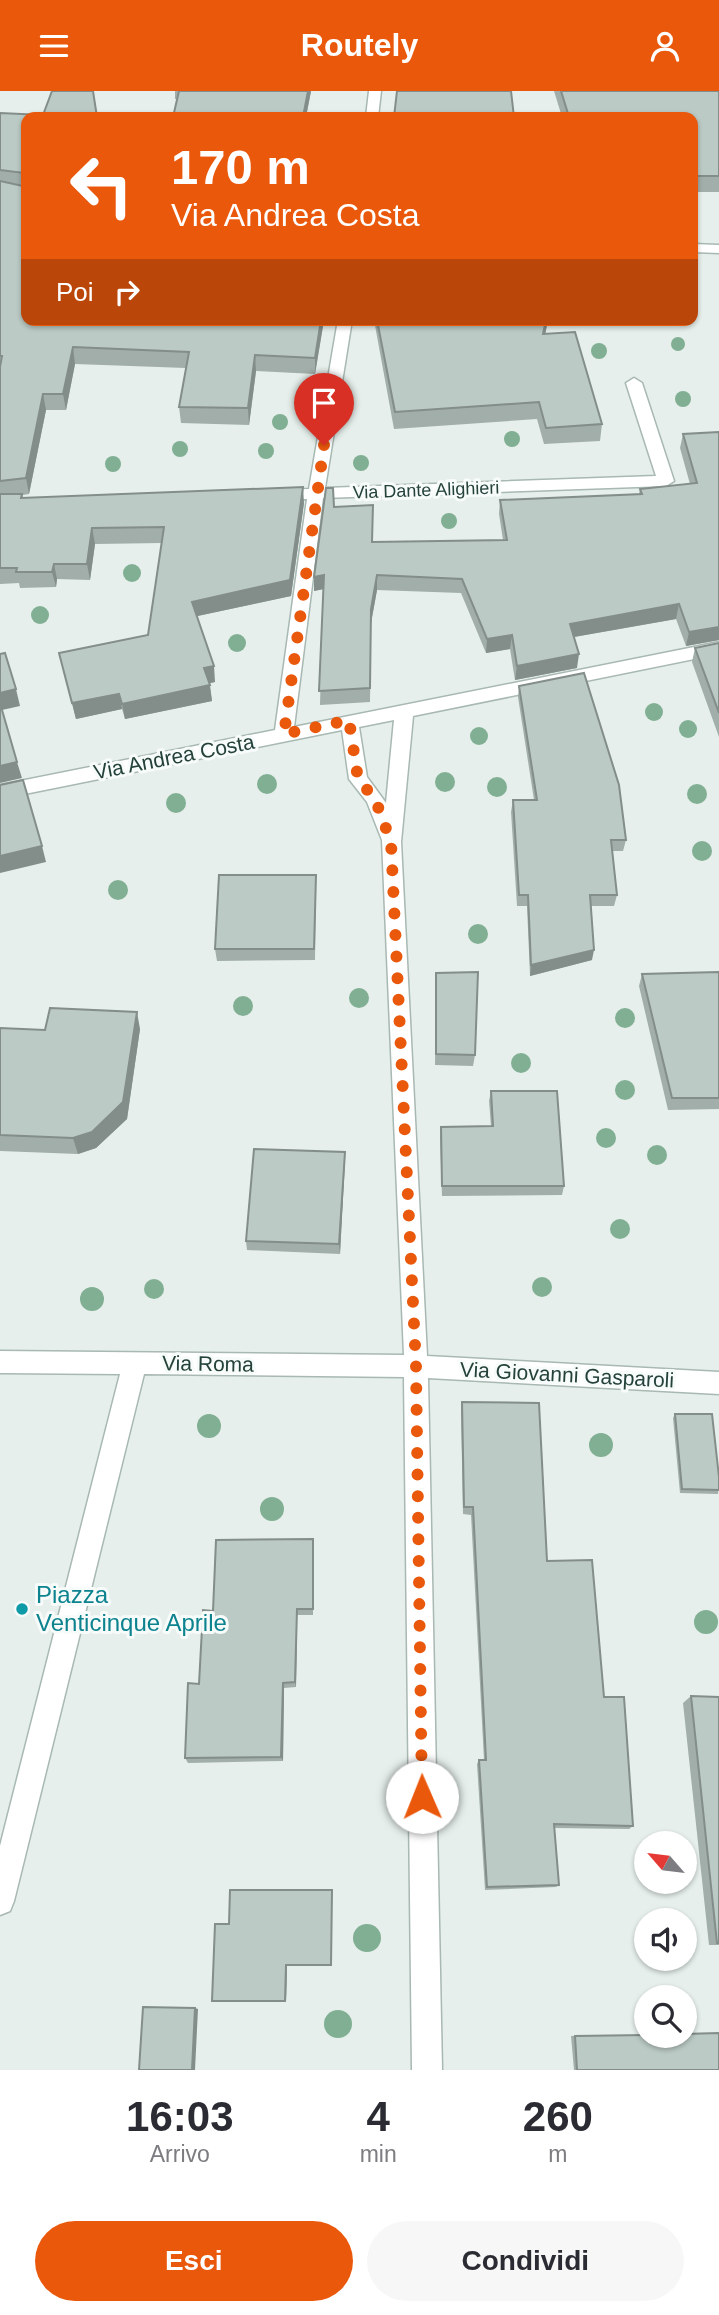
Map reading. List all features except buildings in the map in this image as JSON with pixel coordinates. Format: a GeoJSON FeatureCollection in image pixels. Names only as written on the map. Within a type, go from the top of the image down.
{"type":"FeatureCollection","features":[{"type":"Feature","properties":{"kind":"street"},"geometry":{"type":"LineString","coordinates":[[373,112],[375,91]]}},
{"type":"Feature","properties":{"kind":"street"},"geometry":{"type":"LineString","coordinates":[[698,248],[719,249]]}},
{"type":"Feature","properties":{"kind":"street"},"geometry":{"type":"LineString","coordinates":[[284,734],[316,494],[344,326]]}},
{"type":"Feature","properties":{"kind":"street","name":"Via Dante Alighieri"},"geometry":{"type":"LineString","coordinates":[[253,496],[666,481],[634,383]]}},
{"type":"Feature","properties":{"kind":"street","name":"Via Andrea Costa"},"geometry":{"type":"LineString","coordinates":[[0,792],[719,648]]}},
{"type":"Feature","properties":{"kind":"street"},"geometry":{"type":"LineString","coordinates":[[404,713],[391,842],[416,1366],[427,2070]]}},
{"type":"Feature","properties":{"kind":"street"},"geometry":{"type":"LineString","coordinates":[[349,720],[358,779],[375,799],[391,842]]}},
{"type":"Feature","properties":{"kind":"street","name":"Via Roma"},"geometry":{"type":"LineString","coordinates":[[0,1362],[416,1366]]}},
{"type":"Feature","properties":{"kind":"street"},"geometry":{"type":"LineString","coordinates":[[0,1901],[135,1363]]}},
{"type":"Feature","properties":{"kind":"street","name":"Via Giovanni Gasparoli"},"geometry":{"type":"LineString","coordinates":[[416,1366],[719,1383]]}},
{"type":"Feature","properties":{"kind":"place","name":"Piazza Venticinque Aprile"},"geometry":{"type":"Point","coordinates":[22,1609]}},
{"type":"Feature","properties":{"kind":"route"},"geometry":{"type":"LineString","coordinates":[[324,445],[284,734],[349,720],[358,779],[375,799],[391,842],[416,1366],[422,1797]]}}]}
